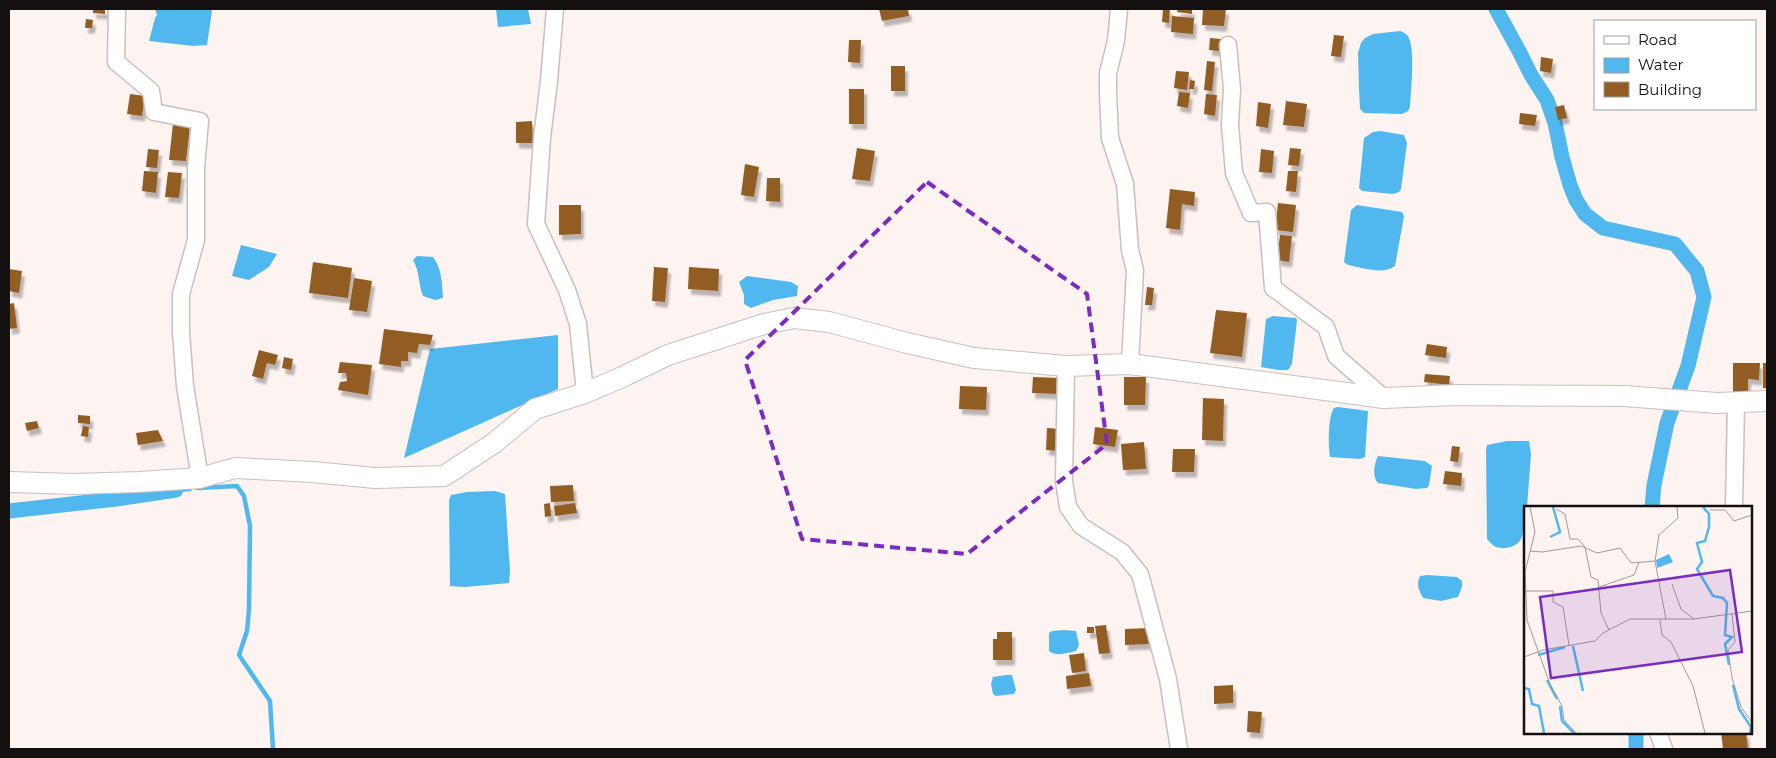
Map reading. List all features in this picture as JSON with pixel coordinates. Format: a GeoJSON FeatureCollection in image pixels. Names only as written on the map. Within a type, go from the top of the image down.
{"type":"FeatureCollection","features":[{"type":"Feature","properties":{"kind":"street"},"geometry":{"type":"LineString","coordinates":[[117,9],[116,62],[151,91],[154,112],[200,121],[196,168],[196,240],[181,294],[181,332],[185,386],[200,478]]}},
{"type":"Feature","properties":{"kind":"street"},"geometry":{"type":"LineString","coordinates":[[555,9],[542,138],[536,224],[567,290],[578,324],[585,392]]}},
{"type":"Feature","properties":{"kind":"street"},"geometry":{"type":"LineString","coordinates":[[1119,9],[1116,42],[1108,73],[1108,94],[1110,138],[1125,184],[1130,250],[1135,270],[1130,364]]}},
{"type":"Feature","properties":{"kind":"street"},"geometry":{"type":"LineString","coordinates":[[1228,45],[1232,89],[1230,125],[1234,173],[1251,213],[1267,212],[1273,288],[1326,327],[1336,356],[1384,398]]}},
{"type":"Feature","properties":{"kind":"street"},"geometry":{"type":"LineString","coordinates":[[9,482],[120,483],[200,478],[235,468],[313,472],[375,478],[444,476],[494,443],[535,410],[620,378],[668,355],[764,324],[794,318],[829,322],[907,343],[974,358],[1066,366],[1130,364],[1384,398],[1456,395],[1624,396],[1727,403],[1767,401]]}},
{"type":"Feature","properties":{"kind":"street"},"geometry":{"type":"LineString","coordinates":[[1066,366],[1064,481],[1068,507],[1081,526],[1122,552],[1140,574],[1168,679],[1179,749]]}},
{"type":"Feature","properties":{"kind":"street"},"geometry":{"type":"LineString","coordinates":[[1727,403],[1734,506]]}},
{"type":"Feature","properties":{"kind":"street"},"geometry":{"type":"LineString","coordinates":[[1658,733],[1664,749]]}},
{"type":"Feature","properties":{"kind":"highlighted area"},"geometry":{"type":"Polygon","coordinates":[[[927,182],[1087,294],[1107,444],[967,554],[802,539],[745,360],[927,182]]]}},
{"type":"Feature","properties":{"kind":"water"},"geometry":{"type":"Polygon","coordinates":[[[155,9],[209,9],[212,11],[207,45],[193,46],[149,41],[157,15],[155,9]]]}},
{"type":"Feature","properties":{"kind":"water"},"geometry":{"type":"Polygon","coordinates":[[[496,9],[528,9],[531,24],[498,27],[496,9]]]}},
{"type":"Feature","properties":{"kind":"water"},"geometry":{"type":"Polygon","coordinates":[[[1400,31],[1407,35],[1411,44],[1410,107],[1408,111],[1402,114],[1364,113],[1360,109],[1359,89],[1358,53],[1361,43],[1365,38],[1373,34],[1400,31]]]}},
{"type":"Feature","properties":{"kind":"water"},"geometry":{"type":"Polygon","coordinates":[[[1380,131],[1404,135],[1407,143],[1401,189],[1393,194],[1362,191],[1359,188],[1364,138],[1373,132],[1380,131]]]}},
{"type":"Feature","properties":{"kind":"water"},"geometry":{"type":"Polygon","coordinates":[[[1357,205],[1402,212],[1404,216],[1395,266],[1390,269],[1373,270],[1348,265],[1344,262],[1351,210],[1357,205]]]}},
{"type":"Feature","properties":{"kind":"water"},"geometry":{"type":"Polygon","coordinates":[[[241,245],[277,254],[269,267],[249,280],[232,276],[241,245]]]}},
{"type":"Feature","properties":{"kind":"water"},"geometry":{"type":"Polygon","coordinates":[[[417,256],[433,257],[441,276],[443,298],[435,300],[423,296],[413,260],[417,256]]]}},
{"type":"Feature","properties":{"kind":"water"},"geometry":{"type":"Polygon","coordinates":[[[747,276],[791,282],[798,286],[797,296],[773,300],[751,308],[744,304],[744,295],[739,282],[747,276]]]}},
{"type":"Feature","properties":{"kind":"water"},"geometry":{"type":"Polygon","coordinates":[[[1273,316],[1296,318],[1297,320],[1292,364],[1288,370],[1261,367],[1266,319],[1273,316]]]}},
{"type":"Feature","properties":{"kind":"water"},"geometry":{"type":"Polygon","coordinates":[[[558,335],[558,389],[404,458],[430,349],[558,335]]]}},
{"type":"Feature","properties":{"kind":"water"},"geometry":{"type":"Polygon","coordinates":[[[1334,408],[1368,411],[1365,457],[1360,459],[1330,457],[1331,417],[1334,408]]]}},
{"type":"Feature","properties":{"kind":"water"},"geometry":{"type":"Polygon","coordinates":[[[1507,441],[1529,441],[1531,454],[1527,506],[1524,506],[1522,535],[1517,544],[1510,547],[1499,548],[1487,539],[1487,445],[1507,441]]]}},
{"type":"Feature","properties":{"kind":"water"},"geometry":{"type":"Polygon","coordinates":[[[1378,456],[1425,461],[1432,466],[1429,485],[1427,488],[1416,489],[1378,483],[1374,470],[1378,456]]]}},
{"type":"Feature","properties":{"kind":"water"},"geometry":{"type":"Polygon","coordinates":[[[495,491],[505,494],[510,571],[509,583],[465,587],[450,586],[449,500],[451,495],[467,492],[495,491]]]}},
{"type":"Feature","properties":{"kind":"water"},"geometry":{"type":"Polygon","coordinates":[[[1420,576],[1457,577],[1462,581],[1458,597],[1441,601],[1423,598],[1418,582],[1420,576]]]}},
{"type":"Feature","properties":{"kind":"water"},"geometry":{"type":"Polygon","coordinates":[[[1064,630],[1076,631],[1079,645],[1076,651],[1059,654],[1052,653],[1049,651],[1049,633],[1064,630]]]}},
{"type":"Feature","properties":{"kind":"water"},"geometry":{"type":"Polygon","coordinates":[[[1012,675],[1016,690],[1014,694],[996,696],[993,694],[991,684],[993,677],[1012,675]]]}},
{"type":"Feature","properties":{"kind":"building"},"geometry":{"type":"Polygon","coordinates":[[[93,9],[105,9],[105,14],[93,13],[93,9]]]}},
{"type":"Feature","properties":{"kind":"building"},"geometry":{"type":"Polygon","coordinates":[[[879,9],[908,9],[909,16],[882,21],[879,9]]]}},
{"type":"Feature","properties":{"kind":"building"},"geometry":{"type":"Polygon","coordinates":[[[1163,9],[1170,9],[1169,23],[1162,22],[1163,9]]]}},
{"type":"Feature","properties":{"kind":"building"},"geometry":{"type":"Polygon","coordinates":[[[1178,9],[1192,9],[1192,14],[1177,12],[1178,9]]]}},
{"type":"Feature","properties":{"kind":"building"},"geometry":{"type":"Polygon","coordinates":[[[1203,9],[1226,9],[1224,26],[1202,25],[1203,9]]]}},
{"type":"Feature","properties":{"kind":"building"},"geometry":{"type":"Polygon","coordinates":[[[1172,16],[1194,18],[1193,34],[1171,32],[1172,16]]]}},
{"type":"Feature","properties":{"kind":"building"},"geometry":{"type":"Polygon","coordinates":[[[86,19],[93,20],[92,28],[85,28],[86,19]]]}},
{"type":"Feature","properties":{"kind":"building"},"geometry":{"type":"Polygon","coordinates":[[[1334,35],[1344,36],[1341,57],[1331,56],[1334,35]]]}},
{"type":"Feature","properties":{"kind":"building"},"geometry":{"type":"Polygon","coordinates":[[[1210,38],[1221,39],[1219,51],[1209,50],[1210,38]]]}},
{"type":"Feature","properties":{"kind":"building"},"geometry":{"type":"Polygon","coordinates":[[[849,40],[861,40],[860,63],[848,62],[849,40]]]}},
{"type":"Feature","properties":{"kind":"building"},"geometry":{"type":"Polygon","coordinates":[[[1541,57],[1553,59],[1551,73],[1540,71],[1541,57]]]}},
{"type":"Feature","properties":{"kind":"building"},"geometry":{"type":"Polygon","coordinates":[[[1207,61],[1215,62],[1212,91],[1204,90],[1207,61]]]}},
{"type":"Feature","properties":{"kind":"building"},"geometry":{"type":"Polygon","coordinates":[[[891,66],[905,66],[905,91],[891,91],[891,66]]]}},
{"type":"Feature","properties":{"kind":"building"},"geometry":{"type":"Polygon","coordinates":[[[1176,71],[1189,72],[1187,90],[1174,88],[1176,71]]]}},
{"type":"Feature","properties":{"kind":"building"},"geometry":{"type":"Polygon","coordinates":[[[1190,80],[1195,81],[1194,89],[1189,89],[1190,80]]]}},
{"type":"Feature","properties":{"kind":"building"},"geometry":{"type":"Polygon","coordinates":[[[849,89],[864,89],[864,124],[849,124],[849,89]]]}},
{"type":"Feature","properties":{"kind":"building"},"geometry":{"type":"Polygon","coordinates":[[[1179,92],[1190,93],[1188,108],[1177,106],[1179,92]]]}},
{"type":"Feature","properties":{"kind":"building"},"geometry":{"type":"Polygon","coordinates":[[[130,94],[145,96],[142,116],[127,114],[130,94]]]}},
{"type":"Feature","properties":{"kind":"building"},"geometry":{"type":"Polygon","coordinates":[[[1206,94],[1217,95],[1215,116],[1204,114],[1206,94]]]}},
{"type":"Feature","properties":{"kind":"building"},"geometry":{"type":"Polygon","coordinates":[[[1286,101],[1307,104],[1304,127],[1283,125],[1286,101]]]}},
{"type":"Feature","properties":{"kind":"building"},"geometry":{"type":"Polygon","coordinates":[[[1258,102],[1271,104],[1268,128],[1256,126],[1258,102]]]}},
{"type":"Feature","properties":{"kind":"building"},"geometry":{"type":"Polygon","coordinates":[[[1564,105],[1567,118],[1558,120],[1555,107],[1564,105]]]}},
{"type":"Feature","properties":{"kind":"building"},"geometry":{"type":"Polygon","coordinates":[[[1520,113],[1537,115],[1535,126],[1519,124],[1520,113]]]}},
{"type":"Feature","properties":{"kind":"building"},"geometry":{"type":"Polygon","coordinates":[[[532,121],[533,143],[516,143],[516,122],[532,121]]]}},
{"type":"Feature","properties":{"kind":"building"},"geometry":{"type":"Polygon","coordinates":[[[173,124],[190,126],[186,161],[169,160],[173,124]]]}},
{"type":"Feature","properties":{"kind":"building"},"geometry":{"type":"Polygon","coordinates":[[[857,148],[875,151],[870,181],[852,179],[857,148]]]}},
{"type":"Feature","properties":{"kind":"building"},"geometry":{"type":"Polygon","coordinates":[[[1290,148],[1301,149],[1299,166],[1288,165],[1290,148]]]}},
{"type":"Feature","properties":{"kind":"building"},"geometry":{"type":"Polygon","coordinates":[[[148,149],[159,150],[157,168],[146,167],[148,149]]]}},
{"type":"Feature","properties":{"kind":"building"},"geometry":{"type":"Polygon","coordinates":[[[1261,149],[1274,151],[1272,173],[1259,172],[1261,149]]]}},
{"type":"Feature","properties":{"kind":"building"},"geometry":{"type":"Polygon","coordinates":[[[745,164],[759,167],[754,197],[741,195],[745,164]]]}},
{"type":"Feature","properties":{"kind":"building"},"geometry":{"type":"Polygon","coordinates":[[[144,171],[158,172],[156,193],[142,191],[144,171]]]}},
{"type":"Feature","properties":{"kind":"building"},"geometry":{"type":"Polygon","coordinates":[[[1288,171],[1298,171],[1296,192],[1286,191],[1288,171]]]}},
{"type":"Feature","properties":{"kind":"building"},"geometry":{"type":"Polygon","coordinates":[[[168,172],[182,173],[179,198],[165,197],[168,172]]]}},
{"type":"Feature","properties":{"kind":"building"},"geometry":{"type":"Polygon","coordinates":[[[767,178],[780,178],[780,202],[766,201],[767,178]]]}},
{"type":"Feature","properties":{"kind":"building"},"geometry":{"type":"Polygon","coordinates":[[[1170,189],[1195,192],[1194,206],[1182,204],[1180,230],[1166,228],[1170,189]]]}},
{"type":"Feature","properties":{"kind":"building"},"geometry":{"type":"Polygon","coordinates":[[[1278,203],[1296,205],[1293,232],[1275,230],[1278,203]]]}},
{"type":"Feature","properties":{"kind":"building"},"geometry":{"type":"Polygon","coordinates":[[[559,205],[581,205],[581,234],[559,235],[559,205]]]}},
{"type":"Feature","properties":{"kind":"building"},"geometry":{"type":"Polygon","coordinates":[[[1280,235],[1292,236],[1289,262],[1277,260],[1280,235]]]}},
{"type":"Feature","properties":{"kind":"building"},"geometry":{"type":"Polygon","coordinates":[[[313,262],[352,268],[348,298],[309,293],[313,262]]]}},
{"type":"Feature","properties":{"kind":"building"},"geometry":{"type":"Polygon","coordinates":[[[654,267],[668,268],[665,302],[652,301],[654,267]]]}},
{"type":"Feature","properties":{"kind":"building"},"geometry":{"type":"Polygon","coordinates":[[[689,267],[719,269],[718,291],[688,289],[689,267]]]}},
{"type":"Feature","properties":{"kind":"building"},"geometry":{"type":"Polygon","coordinates":[[[9,269],[22,271],[19,293],[9,291],[9,269]]]}},
{"type":"Feature","properties":{"kind":"building"},"geometry":{"type":"Polygon","coordinates":[[[354,278],[372,281],[367,312],[349,310],[354,278]]]}},
{"type":"Feature","properties":{"kind":"building"},"geometry":{"type":"Polygon","coordinates":[[[1147,287],[1154,288],[1152,305],[1145,305],[1147,287]]]}},
{"type":"Feature","properties":{"kind":"building"},"geometry":{"type":"Polygon","coordinates":[[[14,303],[17,328],[9,329],[9,304],[14,303]]]}},
{"type":"Feature","properties":{"kind":"building"},"geometry":{"type":"Polygon","coordinates":[[[1216,310],[1247,313],[1242,357],[1210,353],[1216,310]]]}},
{"type":"Feature","properties":{"kind":"building"},"geometry":{"type":"Polygon","coordinates":[[[384,329],[433,335],[430,345],[419,344],[417,353],[408,352],[408,361],[401,361],[401,367],[379,364],[384,329]]]}},
{"type":"Feature","properties":{"kind":"building"},"geometry":{"type":"Polygon","coordinates":[[[1427,344],[1447,347],[1446,358],[1425,355],[1427,344]]]}},
{"type":"Feature","properties":{"kind":"building"},"geometry":{"type":"Polygon","coordinates":[[[259,350],[278,355],[275,365],[267,363],[263,379],[252,376],[259,350]]]}},
{"type":"Feature","properties":{"kind":"building"},"geometry":{"type":"Polygon","coordinates":[[[284,357],[293,359],[291,370],[282,368],[284,357]]]}},
{"type":"Feature","properties":{"kind":"building"},"geometry":{"type":"Polygon","coordinates":[[[340,362],[372,365],[368,395],[338,390],[340,382],[347,381],[346,373],[338,373],[340,362]]]}},
{"type":"Feature","properties":{"kind":"building"},"geometry":{"type":"Polygon","coordinates":[[[1733,363],[1760,363],[1759,380],[1748,379],[1748,392],[1733,392],[1733,363]]]}},
{"type":"Feature","properties":{"kind":"building"},"geometry":{"type":"Polygon","coordinates":[[[1763,363],[1767,363],[1767,388],[1763,388],[1763,363]]]}},
{"type":"Feature","properties":{"kind":"building"},"geometry":{"type":"Polygon","coordinates":[[[1425,374],[1450,376],[1449,385],[1424,382],[1425,374]]]}},
{"type":"Feature","properties":{"kind":"building"},"geometry":{"type":"Polygon","coordinates":[[[1033,377],[1061,378],[1060,394],[1032,393],[1033,377]]]}},
{"type":"Feature","properties":{"kind":"building"},"geometry":{"type":"Polygon","coordinates":[[[1124,377],[1146,377],[1145,405],[1124,405],[1124,377]]]}},
{"type":"Feature","properties":{"kind":"building"},"geometry":{"type":"Polygon","coordinates":[[[960,386],[987,387],[986,410],[959,409],[960,386]]]}},
{"type":"Feature","properties":{"kind":"building"},"geometry":{"type":"Polygon","coordinates":[[[1203,398],[1224,399],[1223,441],[1202,440],[1203,398]]]}},
{"type":"Feature","properties":{"kind":"building"},"geometry":{"type":"Polygon","coordinates":[[[78,415],[90,416],[90,424],[78,423],[78,415]]]}},
{"type":"Feature","properties":{"kind":"building"},"geometry":{"type":"Polygon","coordinates":[[[37,421],[39,428],[27,431],[25,423],[37,421]]]}},
{"type":"Feature","properties":{"kind":"building"},"geometry":{"type":"Polygon","coordinates":[[[83,426],[89,427],[88,437],[81,436],[83,426]]]}},
{"type":"Feature","properties":{"kind":"building"},"geometry":{"type":"Polygon","coordinates":[[[1095,427],[1118,430],[1115,447],[1093,444],[1095,427]]]}},
{"type":"Feature","properties":{"kind":"building"},"geometry":{"type":"Polygon","coordinates":[[[1047,428],[1062,429],[1061,451],[1046,450],[1047,428]]]}},
{"type":"Feature","properties":{"kind":"building"},"geometry":{"type":"Polygon","coordinates":[[[158,430],[163,441],[138,445],[136,433],[158,430]]]}},
{"type":"Feature","properties":{"kind":"building"},"geometry":{"type":"Polygon","coordinates":[[[1144,442],[1146,469],[1123,470],[1121,444],[1144,442]]]}},
{"type":"Feature","properties":{"kind":"building"},"geometry":{"type":"Polygon","coordinates":[[[1452,446],[1460,447],[1458,462],[1450,461],[1452,446]]]}},
{"type":"Feature","properties":{"kind":"building"},"geometry":{"type":"Polygon","coordinates":[[[1173,449],[1195,449],[1194,472],[1172,472],[1173,449]]]}},
{"type":"Feature","properties":{"kind":"building"},"geometry":{"type":"Polygon","coordinates":[[[1445,471],[1462,473],[1461,486],[1443,484],[1445,471]]]}},
{"type":"Feature","properties":{"kind":"building"},"geometry":{"type":"Polygon","coordinates":[[[573,485],[574,501],[551,502],[550,486],[573,485]]]}},
{"type":"Feature","properties":{"kind":"building"},"geometry":{"type":"Polygon","coordinates":[[[550,503],[551,516],[545,517],[544,504],[550,503]]]}},
{"type":"Feature","properties":{"kind":"building"},"geometry":{"type":"Polygon","coordinates":[[[575,503],[577,513],[555,516],[554,506],[575,503]]]}},
{"type":"Feature","properties":{"kind":"building"},"geometry":{"type":"Polygon","coordinates":[[[1106,625],[1110,653],[1099,654],[1095,626],[1106,625]]]}},
{"type":"Feature","properties":{"kind":"building"},"geometry":{"type":"Polygon","coordinates":[[[1087,627],[1094,627],[1094,633],[1087,633],[1087,627]]]}},
{"type":"Feature","properties":{"kind":"building"},"geometry":{"type":"Polygon","coordinates":[[[1150,628],[1151,644],[1125,645],[1125,629],[1150,628]]]}},
{"type":"Feature","properties":{"kind":"building"},"geometry":{"type":"Polygon","coordinates":[[[997,632],[1012,632],[1012,660],[993,660],[993,639],[997,639],[997,632]]]}},
{"type":"Feature","properties":{"kind":"building"},"geometry":{"type":"Polygon","coordinates":[[[1084,653],[1086,671],[1072,673],[1069,655],[1084,653]]]}},
{"type":"Feature","properties":{"kind":"building"},"geometry":{"type":"Polygon","coordinates":[[[1089,673],[1091,686],[1067,689],[1066,676],[1089,673]]]}},
{"type":"Feature","properties":{"kind":"building"},"geometry":{"type":"Polygon","coordinates":[[[1233,685],[1233,703],[1214,704],[1214,686],[1233,685]]]}},
{"type":"Feature","properties":{"kind":"building"},"geometry":{"type":"Polygon","coordinates":[[[1248,711],[1262,712],[1260,733],[1247,732],[1248,711]]]}},
{"type":"Feature","properties":{"kind":"building"},"geometry":{"type":"Polygon","coordinates":[[[1721,733],[1746,733],[1748,749],[1723,749],[1721,733]]]}},
{"type":"Feature","properties":{"kind":"waterway"},"geometry":{"type":"LineString","coordinates":[[1496,9],[1531,75],[1547,100],[1555,123],[1570,185],[1576,200],[1585,214],[1603,228],[1675,244],[1697,271],[1704,297],[1688,366],[1667,423],[1654,485],[1652,506]]}},
{"type":"Feature","properties":{"kind":"waterway"},"geometry":{"type":"LineString","coordinates":[[197,488],[237,486],[244,496],[250,526],[249,609],[247,631],[239,655],[270,701],[273,749]]}},
{"type":"Feature","properties":{"kind":"waterway"},"geometry":{"type":"LineString","coordinates":[[176,490],[190,489]]}},
{"type":"Feature","properties":{"kind":"waterway"},"geometry":{"type":"LineString","coordinates":[[9,511],[176,490]]}},
{"type":"Feature","properties":{"kind":"waterway"},"geometry":{"type":"LineString","coordinates":[[1636,733],[1636,749]]}}]}
